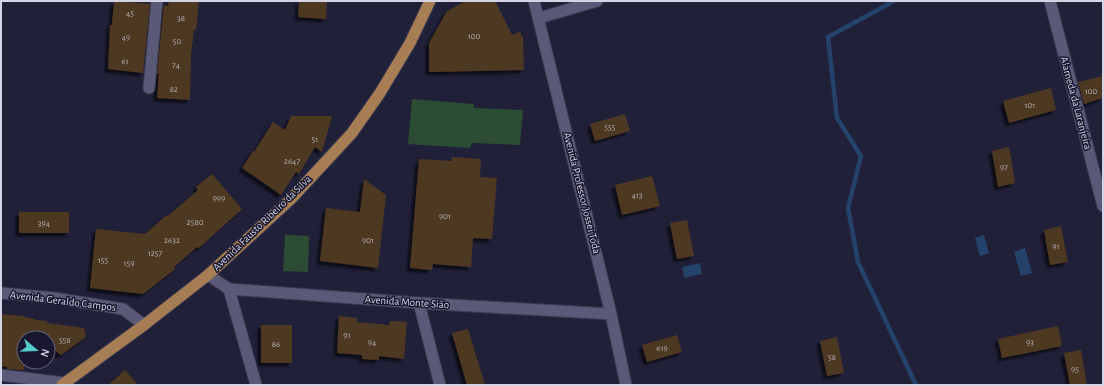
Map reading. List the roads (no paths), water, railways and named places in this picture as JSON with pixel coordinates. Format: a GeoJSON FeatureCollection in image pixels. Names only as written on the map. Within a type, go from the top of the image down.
{"type":"FeatureCollection","features":[{"type":"Feature","properties":{"kind":"main road","name":"Avenida Fausto Ribeiro da Silva"},"geometry":{"type":"LineString","coordinates":[[64,384],[144,325],[208,275],[291,199],[352,133],[380,93],[402,56],[423,18],[430,1]]}},
{"type":"Feature","properties":{"kind":"street"},"geometry":{"type":"LineString","coordinates":[[149,88],[156,1]]}},
{"type":"Feature","properties":{"kind":"street","name":"Avenida Professor Jossei Toda"},"geometry":{"type":"LineString","coordinates":[[534,1],[611,314],[626,385]]}},
{"type":"Feature","properties":{"kind":"street"},"geometry":{"type":"LineString","coordinates":[[539,18],[597,1]]}},
{"type":"Feature","properties":{"kind":"street","name":"Alameda da Laranjeira"},"geometry":{"type":"LineString","coordinates":[[1050,1],[1103,206]]}},
{"type":"Feature","properties":{"kind":"street","name":"Avenida Monte Sião"},"geometry":{"type":"LineString","coordinates":[[208,275],[229,289],[419,303],[611,314]]}},
{"type":"Feature","properties":{"kind":"street"},"geometry":{"type":"LineString","coordinates":[[229,289],[256,385]]}},
{"type":"Feature","properties":{"kind":"street","name":"Avenida Geraldo Campos"},"geometry":{"type":"LineString","coordinates":[[1,293],[54,298],[123,309],[144,325]]}},
{"type":"Feature","properties":{"kind":"street"},"geometry":{"type":"LineString","coordinates":[[419,303],[440,385]]}},
{"type":"Feature","properties":{"kind":"street"},"geometry":{"type":"LineString","coordinates":[[1,375],[64,384]]}},
{"type":"Feature","properties":{"kind":"water"},"geometry":{"type":"Polygon","coordinates":[[[984,235],[989,253],[980,256],[975,238],[984,235]]]}},
{"type":"Feature","properties":{"kind":"water"},"geometry":{"type":"Polygon","coordinates":[[[1025,248],[1032,273],[1021,276],[1014,252],[1025,248]]]}},
{"type":"Feature","properties":{"kind":"water"},"geometry":{"type":"Polygon","coordinates":[[[700,263],[702,274],[684,278],[682,267],[700,263]]]}},
{"type":"Feature","properties":{"kind":"waterway"},"geometry":{"type":"LineString","coordinates":[[894,1],[828,37],[837,118],[861,156],[848,208],[858,262],[916,385]]}}]}
